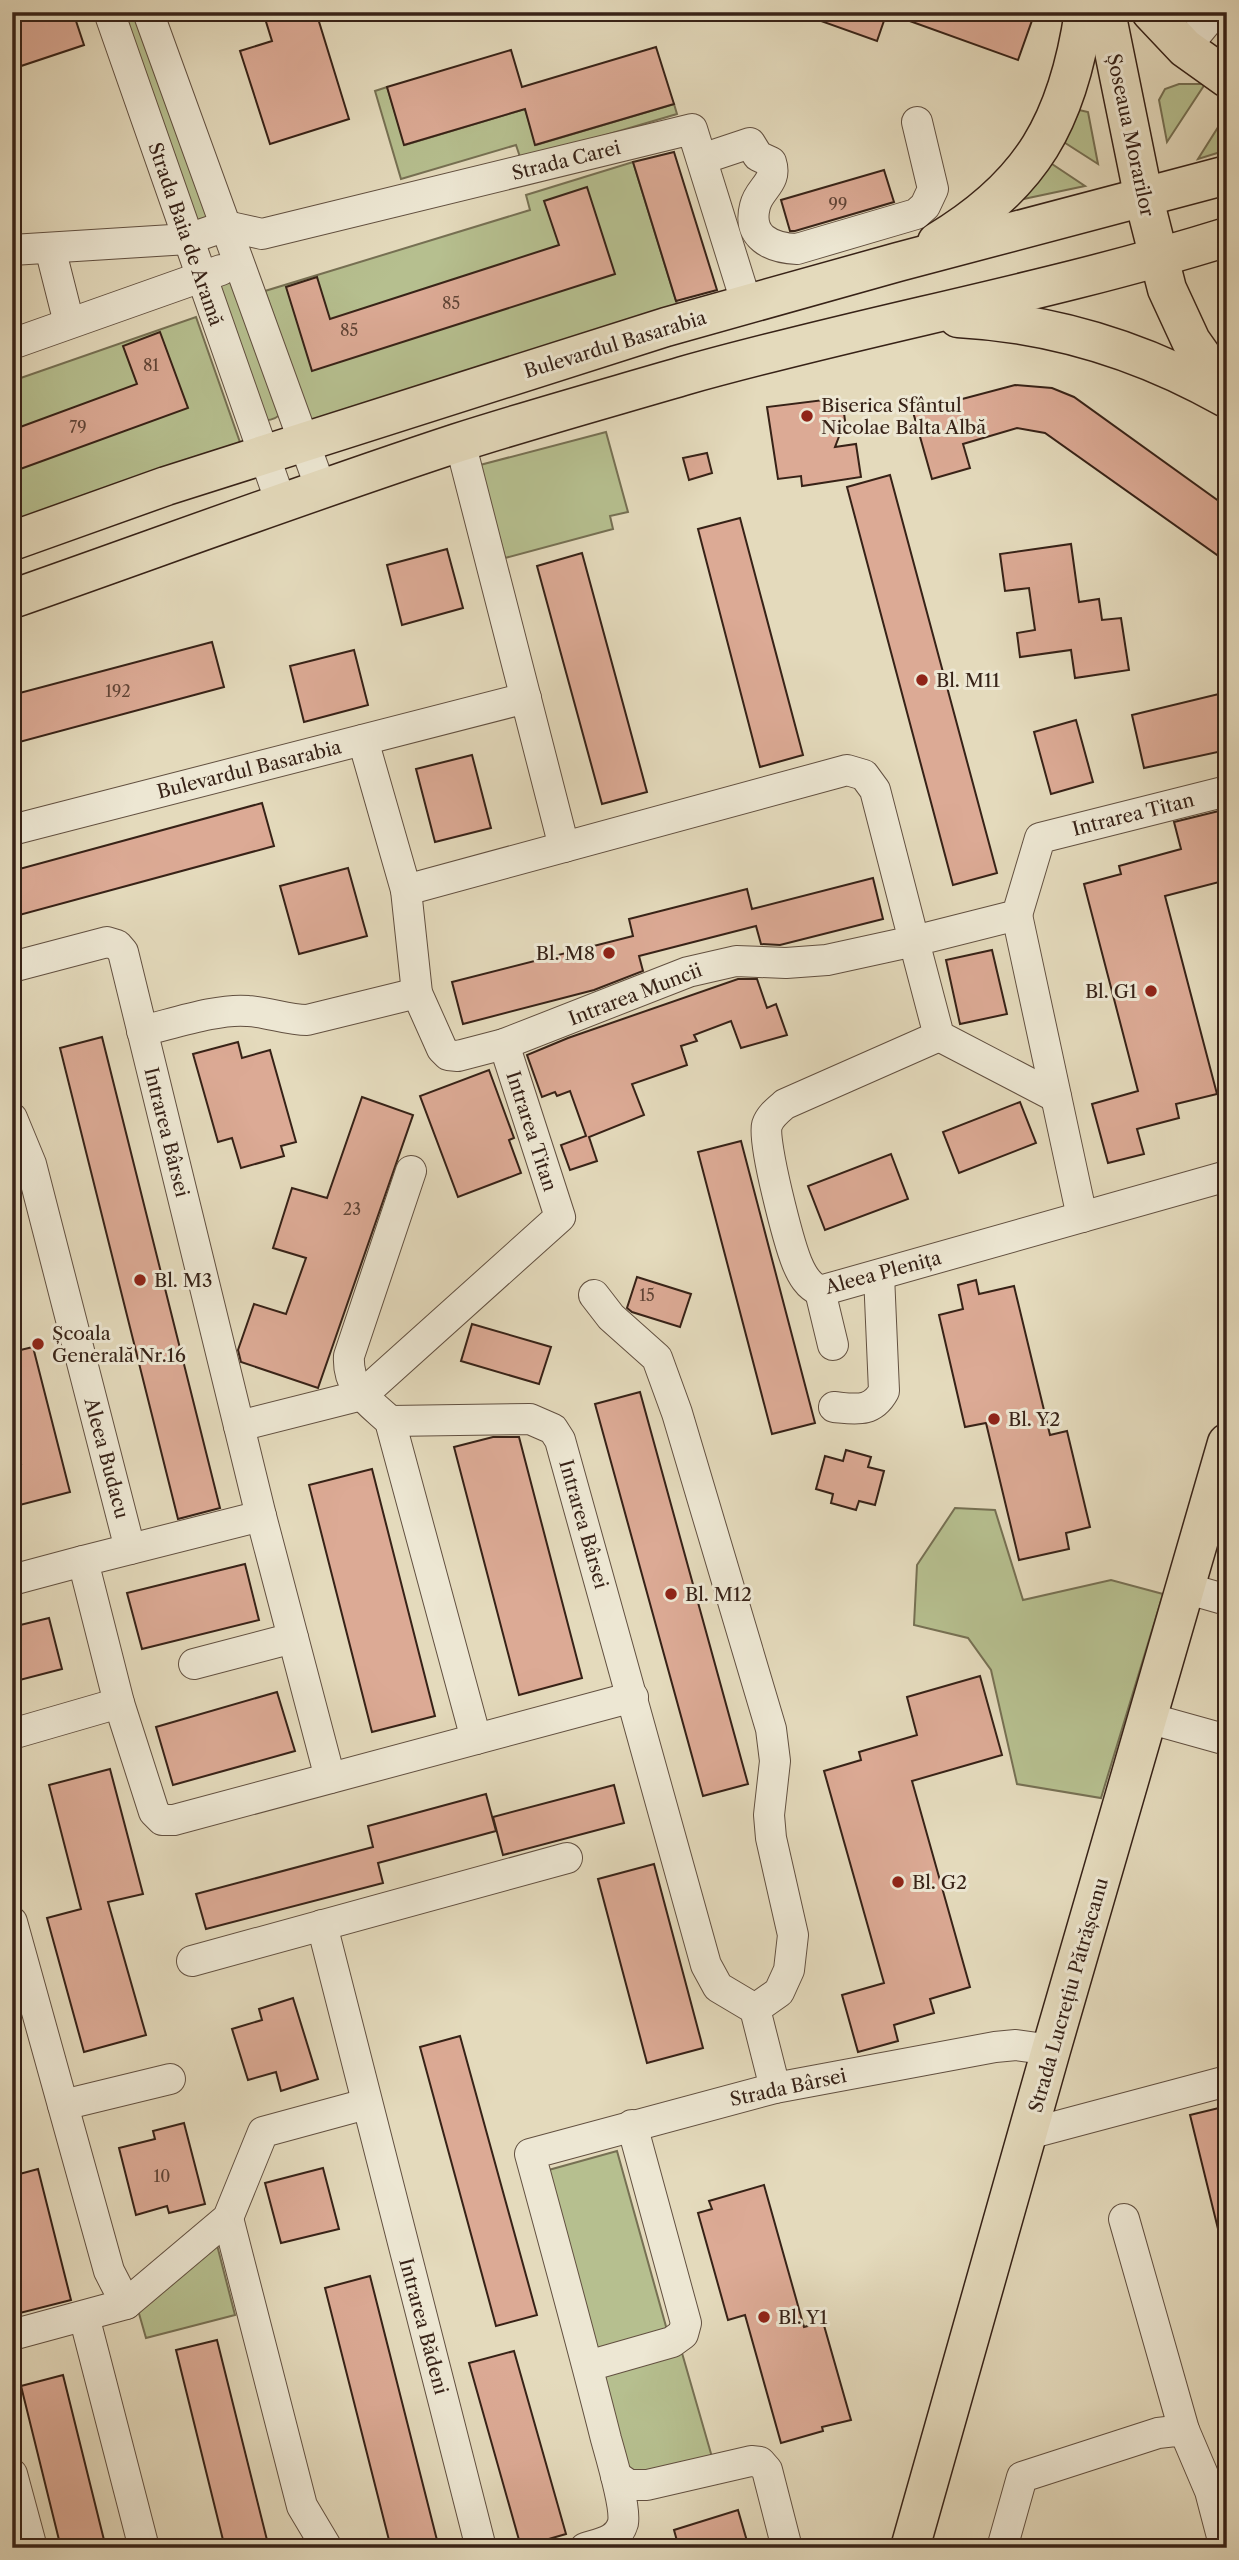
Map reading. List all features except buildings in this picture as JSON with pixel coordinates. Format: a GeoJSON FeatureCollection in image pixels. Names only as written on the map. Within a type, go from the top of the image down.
{"type":"FeatureCollection","features":[{"type":"Feature","properties":{"kind":"main road"},"geometry":{"type":"LineString","coordinates":[[898,262],[943,239],[986,210],[1024,171],[1053,126],[1064,98],[1084,12]]}},
{"type":"Feature","properties":{"kind":"main road","name":"Șoseaua Morarilor"},"geometry":{"type":"LineString","coordinates":[[1106,12],[1158,258]]}},
{"type":"Feature","properties":{"kind":"main road"},"geometry":{"type":"LineString","coordinates":[[1151,12],[1185,48],[1227,78]]}},
{"type":"Feature","properties":{"kind":"main road","name":"Bulevardul Basarabia"},"geometry":{"type":"LineString","coordinates":[[12,541],[166,486],[666,327],[1227,175]]}},
{"type":"Feature","properties":{"kind":"main road"},"geometry":{"type":"LineString","coordinates":[[12,599],[460,442],[698,372],[1158,258],[1227,237]]}},
{"type":"Feature","properties":{"kind":"main road"},"geometry":{"type":"LineString","coordinates":[[1158,258],[1182,325],[1227,392]]}},
{"type":"Feature","properties":{"kind":"main road"},"geometry":{"type":"LineString","coordinates":[[917,317],[995,321],[1062,332],[1165,366],[1227,398]]}},
{"type":"Feature","properties":{"kind":"main road","name":"Strada Lucrețiu Pătrășcanu"},"geometry":{"type":"LineString","coordinates":[[910,2548],[1227,1443]]}},
{"type":"Feature","properties":{"kind":"street","name":"Strada Baia de Aramă"},"geometry":{"type":"LineString","coordinates":[[109,12],[281,503]]}},
{"type":"Feature","properties":{"kind":"street","name":"Strada Baia de Aramă"},"geometry":{"type":"LineString","coordinates":[[148,12],[321,489]]}},
{"type":"Feature","properties":{"kind":"street"},"geometry":{"type":"LineString","coordinates":[[1185,48],[1215,12]]}},
{"type":"Feature","properties":{"kind":"street"},"geometry":{"type":"LineString","coordinates":[[702,159],[750,143],[758,156],[771,162],[774,170],[771,181],[755,204],[754,220],[757,232],[766,242],[777,248],[797,249],[916,214],[925,206],[933,189],[917,122]]}},
{"type":"Feature","properties":{"kind":"street","name":"Strada Carei"},"geometry":{"type":"LineString","coordinates":[[226,226],[262,234],[692,129],[747,305]]}},
{"type":"Feature","properties":{"kind":"street"},"geometry":{"type":"LineString","coordinates":[[12,250],[188,239],[226,226]]}},
{"type":"Feature","properties":{"kind":"street"},"geometry":{"type":"LineString","coordinates":[[12,344],[239,263],[262,234]]}},
{"type":"Feature","properties":{"kind":"street"},"geometry":{"type":"LineString","coordinates":[[50,248],[69,323]]}},
{"type":"Feature","properties":{"kind":"street"},"geometry":{"type":"LineString","coordinates":[[460,442],[564,847]]}},
{"type":"Feature","properties":{"kind":"street","name":"Bulevardul Basarabia"},"geometry":{"type":"LineString","coordinates":[[12,830],[526,698]]}},
{"type":"Feature","properties":{"kind":"street","name":"Intrarea Muncii"},"geometry":{"type":"LineString","coordinates":[[363,740],[406,890],[417,993],[442,1049],[448,1055],[458,1056],[504,1044],[677,976],[717,964],[736,961],[805,963],[846,957],[1017,915]]}},
{"type":"Feature","properties":{"kind":"street"},"geometry":{"type":"LineString","coordinates":[[406,890],[847,770],[856,771],[864,775],[875,790],[939,1036],[1056,1097]]}},
{"type":"Feature","properties":{"kind":"street","name":"Intrarea Titan"},"geometry":{"type":"LineString","coordinates":[[1017,915],[1040,838],[1227,791]]}},
{"type":"Feature","properties":{"kind":"street"},"geometry":{"type":"LineString","coordinates":[[1017,915],[1082,1217]]}},
{"type":"Feature","properties":{"kind":"street","name":"Intrarea Bârsei"},"geometry":{"type":"LineString","coordinates":[[12,967],[107,942],[117,945],[122,952],[261,1516],[330,1778]]}},
{"type":"Feature","properties":{"kind":"street"},"geometry":{"type":"LineString","coordinates":[[142,1031],[233,1011],[251,1011],[292,1020],[307,1020],[417,993]]}},
{"type":"Feature","properties":{"kind":"street","name":"Aleea Plenița"},"geometry":{"type":"LineString","coordinates":[[939,1036],[785,1104],[767,1125],[768,1154],[797,1262],[811,1287],[820,1291],[1227,1177]]}},
{"type":"Feature","properties":{"kind":"street","name":"Intrarea Titan"},"geometry":{"type":"LineString","coordinates":[[362,1395],[560,1217],[504,1044]]}},
{"type":"Feature","properties":{"kind":"street","name":"Aleea Budacu"},"geometry":{"type":"LineString","coordinates":[[12,1118],[22,1166],[130,1549]]}},
{"type":"Feature","properties":{"kind":"street"},"geometry":{"type":"LineString","coordinates":[[411,1171],[349,1356],[348,1373],[362,1395],[390,1421],[476,1739]]}},
{"type":"Feature","properties":{"kind":"street"},"geometry":{"type":"LineString","coordinates":[[834,1407],[869,1408],[879,1401],[884,1391],[879,1275]]}},
{"type":"Feature","properties":{"kind":"street"},"geometry":{"type":"LineString","coordinates":[[820,1291],[833,1345]]}},
{"type":"Feature","properties":{"kind":"street"},"geometry":{"type":"LineString","coordinates":[[594,1295],[611,1317],[657,1358],[677,1413],[771,1729],[775,1761],[769,1815],[771,1838],[793,1935],[789,1969],[779,1992],[755,2009],[775,2088]]}},
{"type":"Feature","properties":{"kind":"street"},"geometry":{"type":"LineString","coordinates":[[239,1426],[362,1395]]}},
{"type":"Feature","properties":{"kind":"street","name":"Intrarea Bârsei"},"geometry":{"type":"LineString","coordinates":[[390,1421],[530,1419],[553,1429],[560,1440],[706,1965],[718,1987],[755,2009]]}},
{"type":"Feature","properties":{"kind":"street"},"geometry":{"type":"LineString","coordinates":[[12,1580],[261,1516]]}},
{"type":"Feature","properties":{"kind":"street"},"geometry":{"type":"LineString","coordinates":[[83,1561],[119,1703],[154,1812],[162,1820],[174,1820],[633,1697]]}},
{"type":"Feature","properties":{"kind":"street"},"geometry":{"type":"LineString","coordinates":[[1185,1588],[1227,1600]]}},
{"type":"Feature","properties":{"kind":"street"},"geometry":{"type":"LineString","coordinates":[[194,1664],[293,1638]]}},
{"type":"Feature","properties":{"kind":"street"},"geometry":{"type":"LineString","coordinates":[[12,1734],[119,1703]]}},
{"type":"Feature","properties":{"kind":"street"},"geometry":{"type":"LineString","coordinates":[[1148,1718],[1227,1740]]}},
{"type":"Feature","properties":{"kind":"street"},"geometry":{"type":"LineString","coordinates":[[192,1961],[566,1858]]}},
{"type":"Feature","properties":{"kind":"street"},"geometry":{"type":"LineString","coordinates":[[12,1922],[109,2271],[126,2304]]}},
{"type":"Feature","properties":{"kind":"street","name":"Intrarea Bădeni"},"geometry":{"type":"LineString","coordinates":[[322,1925],[481,2548]]}},
{"type":"Feature","properties":{"kind":"street","name":"Strada Bârsei"},"geometry":{"type":"LineString","coordinates":[[588,2366],[530,2154],[775,2088],[995,2047],[1016,2045],[1051,2050]]}},
{"type":"Feature","properties":{"kind":"street"},"geometry":{"type":"LineString","coordinates":[[62,2105],[170,2079]]}},
{"type":"Feature","properties":{"kind":"street"},"geometry":{"type":"LineString","coordinates":[[1028,2134],[1227,2081]]}},
{"type":"Feature","properties":{"kind":"street"},"geometry":{"type":"LineString","coordinates":[[12,2335],[126,2304],[229,2218],[263,2133],[366,2104]]}},
{"type":"Feature","properties":{"kind":"street"},"geometry":{"type":"LineString","coordinates":[[585,2548],[609,2541],[618,2534],[624,2520],[616,2476],[588,2366],[672,2342],[683,2334],[686,2323],[632,2125]]}},
{"type":"Feature","properties":{"kind":"street"},"geometry":{"type":"LineString","coordinates":[[229,2218],[302,2506],[327,2548]]}},
{"type":"Feature","properties":{"kind":"street"},"geometry":{"type":"LineString","coordinates":[[1124,2219],[1184,2430],[1210,2491],[1225,2548]]}},
{"type":"Feature","properties":{"kind":"street"},"geometry":{"type":"LineString","coordinates":[[84,2316],[144,2548]]}},
{"type":"Feature","properties":{"kind":"street"},"geometry":{"type":"LineString","coordinates":[[1002,2548],[1022,2477],[1158,2433],[1184,2430]]}},
{"type":"Feature","properties":{"kind":"street"},"geometry":{"type":"LineString","coordinates":[[616,2476],[629,2485],[647,2485],[751,2461],[760,2462],[767,2470],[788,2548]]}},
{"type":"Feature","properties":{"kind":"street"},"geometry":{"type":"LineString","coordinates":[[12,2474],[32,2548]]}},
{"type":"Feature","properties":{"kind":"green space"},"geometry":{"type":"Polygon","coordinates":[[[112,12],[142,12],[212,214],[198,223],[112,12]]]}},
{"type":"Feature","properties":{"kind":"green space"},"geometry":{"type":"Polygon","coordinates":[[[1179,84],[1205,84],[1167,142],[1159,100],[1165,89],[1179,84]]]}},
{"type":"Feature","properties":{"kind":"green space"},"geometry":{"type":"Polygon","coordinates":[[[387,87],[405,145],[525,109],[536,145],[674,104],[677,114],[521,160],[516,145],[401,179],[375,91],[387,87]]]}},
{"type":"Feature","properties":{"kind":"green space"},"geometry":{"type":"Polygon","coordinates":[[[1079,110],[1088,112],[1098,164],[1059,139],[1079,110]]]}},
{"type":"Feature","properties":{"kind":"green space"},"geometry":{"type":"Polygon","coordinates":[[[1227,113],[1227,150],[1198,159],[1227,113]]]}},
{"type":"Feature","properties":{"kind":"green space"},"geometry":{"type":"Polygon","coordinates":[[[1046,160],[1085,186],[1019,200],[1046,160]]]}},
{"type":"Feature","properties":{"kind":"green space"},"geometry":{"type":"Polygon","coordinates":[[[633,162],[678,307],[311,422],[265,291],[530,210],[526,195],[633,162]]]}},
{"type":"Feature","properties":{"kind":"green space"},"geometry":{"type":"Polygon","coordinates":[[[229,280],[237,282],[282,412],[273,419],[262,420],[215,289],[229,280]]]}},
{"type":"Feature","properties":{"kind":"green space"},"geometry":{"type":"Polygon","coordinates":[[[196,317],[242,448],[12,527],[12,381],[196,317]]]}},
{"type":"Feature","properties":{"kind":"green space"},"geometry":{"type":"Polygon","coordinates":[[[606,432],[628,512],[610,516],[613,529],[505,558],[480,465],[606,432]]]}},
{"type":"Feature","properties":{"kind":"green space"},"geometry":{"type":"Polygon","coordinates":[[[955,1508],[995,1510],[1023,1600],[1111,1580],[1163,1594],[1101,1798],[1017,1784],[991,1670],[968,1638],[914,1625],[917,1565],[955,1508]]]}},
{"type":"Feature","properties":{"kind":"green space"},"geometry":{"type":"Polygon","coordinates":[[[617,2151],[667,2330],[594,2350],[545,2171],[617,2151]]]}},
{"type":"Feature","properties":{"kind":"green space"},"geometry":{"type":"Polygon","coordinates":[[[217,2245],[235,2315],[146,2338],[136,2303],[217,2245]]]}},
{"type":"Feature","properties":{"kind":"green space"},"geometry":{"type":"Polygon","coordinates":[[[682,2353],[712,2457],[630,2481],[600,2377],[682,2353]]]}},
{"type":"Feature","properties":{"kind":"place","name":"Biserica Sfântul Nicolae Balta Albă"},"geometry":{"type":"Point","coordinates":[807,416]}},
{"type":"Feature","properties":{"kind":"place","name":"Bl. M11"},"geometry":{"type":"Point","coordinates":[922,680]}},
{"type":"Feature","properties":{"kind":"place","name":"Bl. M8"},"geometry":{"type":"Point","coordinates":[609,953]}},
{"type":"Feature","properties":{"kind":"place","name":"Bl. G1"},"geometry":{"type":"Point","coordinates":[1151,991]}},
{"type":"Feature","properties":{"kind":"place","name":"Bl. M3"},"geometry":{"type":"Point","coordinates":[140,1280]}},
{"type":"Feature","properties":{"kind":"place","name":"Școala Generală Nr.16"},"geometry":{"type":"Point","coordinates":[38,1344]}},
{"type":"Feature","properties":{"kind":"place","name":"Bl. Y2"},"geometry":{"type":"Point","coordinates":[994,1419]}},
{"type":"Feature","properties":{"kind":"place","name":"Bl. M12"},"geometry":{"type":"Point","coordinates":[671,1594]}},
{"type":"Feature","properties":{"kind":"place","name":"Bl. G2"},"geometry":{"type":"Point","coordinates":[898,1882]}},
{"type":"Feature","properties":{"kind":"place","name":"Bl. Y1"},"geometry":{"type":"Point","coordinates":[764,2317]}}]}
